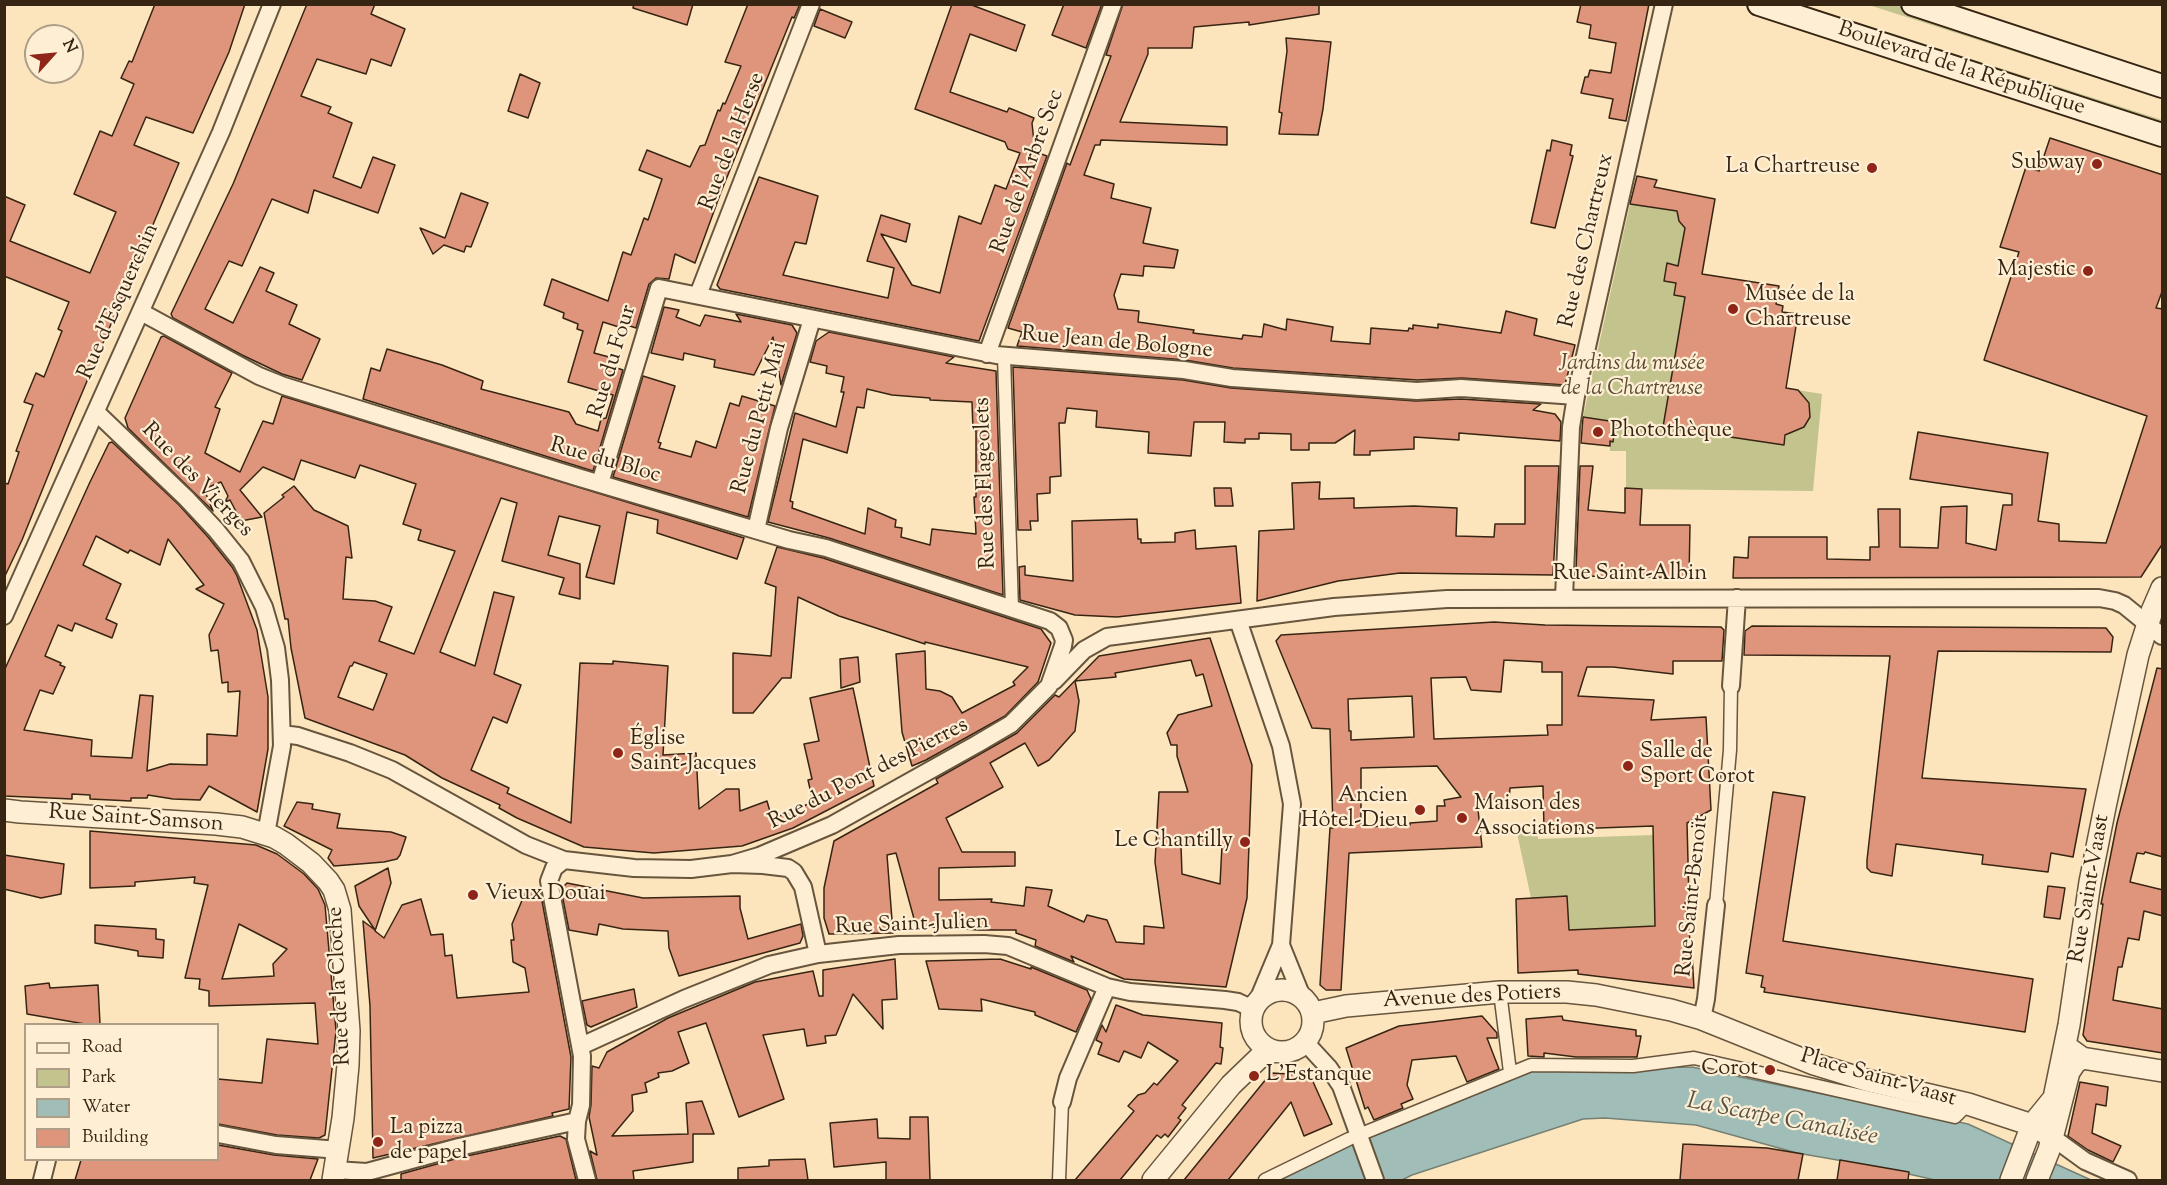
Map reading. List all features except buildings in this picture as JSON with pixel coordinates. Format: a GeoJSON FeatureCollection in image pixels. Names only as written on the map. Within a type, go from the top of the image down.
{"type":"FeatureCollection","features":[{"type":"Feature","properties":{"kind":"main road","name":"Boulevard de la République"},"geometry":{"type":"LineString","coordinates":[[1759,4],[2163,135]]}},
{"type":"Feature","properties":{"kind":"main road","name":"Boulevard de la République"},"geometry":{"type":"LineString","coordinates":[[1913,4],[2163,86]]}},
{"type":"Feature","properties":{"kind":"street","name":"Rue d'Esquerchin"},"geometry":{"type":"LineString","coordinates":[[4,616],[238,93],[272,4]]}},
{"type":"Feature","properties":{"kind":"street","name":"Rue de la Herse"},"geometry":{"type":"LineString","coordinates":[[698,295],[811,4]]}},
{"type":"Feature","properties":{"kind":"street","name":"Rue de l'Arbre Sec"},"geometry":{"type":"LineString","coordinates":[[987,354],[1113,4]]}},
{"type":"Feature","properties":{"kind":"street","name":"Rue des Chartreux"},"geometry":{"type":"LineString","coordinates":[[1564,598],[1571,427],[1576,396],[1665,4]]}},
{"type":"Feature","properties":{"kind":"street","name":"Rue Jean de Bologne"},"geometry":{"type":"LineString","coordinates":[[659,288],[987,354],[1184,370],[1232,378],[1417,391],[1461,388],[1576,396]]}},
{"type":"Feature","properties":{"kind":"street","name":"Rue du Four"},"geometry":{"type":"LineString","coordinates":[[600,483],[659,288]]}},
{"type":"Feature","properties":{"kind":"street","name":"Rue du Bloc"},"geometry":{"type":"LineString","coordinates":[[141,312],[260,376],[284,386],[577,477],[756,530],[826,548],[1050,621],[1062,634]]}},
{"type":"Feature","properties":{"kind":"street","name":"Rue du Petit Mai"},"geometry":{"type":"LineString","coordinates":[[756,530],[779,428],[812,319]]}},
{"type":"Feature","properties":{"kind":"street","name":"Rue des Flageolets"},"geometry":{"type":"LineString","coordinates":[[1004,356],[1012,609]]}},
{"type":"Feature","properties":{"kind":"street","name":"Rue des Vierges"},"geometry":{"type":"LineString","coordinates":[[96,412],[186,498],[231,547],[249,575],[264,607],[276,648],[282,734],[280,761],[266,834]]}},
{"type":"Feature","properties":{"kind":"street","name":"Rue Saint-Vaast"},"geometry":{"type":"LineString","coordinates":[[2011,1180],[2027,1138],[2054,1098],[2065,1044],[2090,882],[2138,655],[2155,629],[2163,588]]}},
{"type":"Feature","properties":{"kind":"street","name":"Rue Saint-Albin"},"geometry":{"type":"LineString","coordinates":[[1107,637],[1334,607],[1411,600],[1564,598],[2099,598],[2124,605],[2155,629]]}},
{"type":"Feature","properties":{"kind":"street","name":"Rue Saint-Benoït"},"geometry":{"type":"LineString","coordinates":[[1702,1019],[1716,905],[1730,750],[1731,686],[1737,598]]}},
{"type":"Feature","properties":{"kind":"street"},"geometry":{"type":"LineString","coordinates":[[1231,1084],[1244,1054],[1254,1012],[1281,945],[1292,817],[1291,794],[1281,746],[1238,620]]}},
{"type":"Feature","properties":{"kind":"street","name":"Rue du Pont des Pierres"},"geometry":{"type":"LineString","coordinates":[[1049,686],[1062,651],[1064,640],[1062,634]]}},
{"type":"Feature","properties":{"kind":"street","name":"Rue du Pont des Pierres"},"geometry":{"type":"LineString","coordinates":[[732,864],[759,856],[832,825],[978,744],[1023,714],[1084,650],[1107,637]]}},
{"type":"Feature","properties":{"kind":"street"},"geometry":{"type":"LineString","coordinates":[[282,734],[298,736],[350,753],[392,770],[526,846],[564,860],[634,868],[691,868],[732,864]]}},
{"type":"Feature","properties":{"kind":"street","name":"Rue Saint-Samson"},"geometry":{"type":"LineString","coordinates":[[4,810],[216,824],[242,827],[266,834]]}},
{"type":"Feature","properties":{"kind":"street","name":"Rue de la Cloche"},"geometry":{"type":"LineString","coordinates":[[266,834],[286,844],[311,863],[334,890],[340,910],[349,1047],[336,1167]]}},
{"type":"Feature","properties":{"kind":"street"},"geometry":{"type":"LineString","coordinates":[[564,860],[554,868],[549,881],[581,1046],[581,1105],[576,1139],[586,1180]]}},
{"type":"Feature","properties":{"kind":"street","name":"Rue du Pont des Pierres"},"geometry":{"type":"LineString","coordinates":[[732,864],[780,866],[794,872],[803,887],[818,954]]}},
{"type":"Feature","properties":{"kind":"street","name":"Rue Saint-Julien"},"geometry":{"type":"LineString","coordinates":[[581,1046],[733,978],[783,961],[818,954],[899,945],[1008,946],[1107,987],[1130,992],[1238,1002],[1254,1012]]}},
{"type":"Feature","properties":{"kind":"street"},"geometry":{"type":"LineString","coordinates":[[1153,1180],[1231,1084],[1259,1058],[1273,1051],[1290,1051],[1305,1042],[1313,1027],[1307,1005],[1281,945]]}},
{"type":"Feature","properties":{"kind":"street"},"geometry":{"type":"LineString","coordinates":[[1059,1180],[1062,1102],[1068,1078],[1107,987]]}},
{"type":"Feature","properties":{"kind":"street"},"geometry":{"type":"LineString","coordinates":[[1273,1051],[1257,1039],[1254,1012],[1266,994],[1289,990],[1307,1005]]}},
{"type":"Feature","properties":{"kind":"street"},"geometry":{"type":"LineString","coordinates":[[1500,992],[1510,1072]]}},
{"type":"Feature","properties":{"kind":"street","name":"Avenue des Potiers"},"geometry":{"type":"LineString","coordinates":[[1307,1005],[1346,1006],[1500,992],[1567,992],[1596,994],[1702,1019]]}},
{"type":"Feature","properties":{"kind":"street","name":"Place Saint-Vaast"},"geometry":{"type":"LineString","coordinates":[[1702,1019],[1829,1069],[1977,1108],[2027,1138],[2049,1148]]}},
{"type":"Feature","properties":{"kind":"street"},"geometry":{"type":"LineString","coordinates":[[1305,1042],[1338,1079],[1376,1180]]}},
{"type":"Feature","properties":{"kind":"street"},"geometry":{"type":"LineString","coordinates":[[2065,1044],[2082,1058],[2163,1071]]}},
{"type":"Feature","properties":{"kind":"street"},"geometry":{"type":"LineString","coordinates":[[1265,1180],[1360,1135],[1531,1065],[1633,1066],[1694,1058],[1955,1117],[1977,1108]]}},
{"type":"Feature","properties":{"kind":"street"},"geometry":{"type":"LineString","coordinates":[[2037,1180],[2049,1148],[2069,1072],[2082,1058]]}},
{"type":"Feature","properties":{"kind":"street"},"geometry":{"type":"LineString","coordinates":[[219,1134],[276,1145],[336,1167],[380,1175],[459,1147],[577,1121]]}},
{"type":"Feature","properties":{"kind":"street"},"geometry":{"type":"LineString","coordinates":[[2049,1148],[2128,1180]]}},
{"type":"Feature","properties":{"kind":"street"},"geometry":{"type":"LineString","coordinates":[[42,1180],[47,1161]]}},
{"type":"Feature","properties":{"kind":"green space"},"geometry":{"type":"Polygon","coordinates":[[[1775,5],[1803,5],[2162,120],[2162,129],[1775,5]]]}},
{"type":"Feature","properties":{"kind":"green space"},"geometry":{"type":"Polygon","coordinates":[[[1869,5],[1895,5],[2162,91],[2162,99],[1869,5]]]}},
{"type":"Feature","properties":{"kind":"green space","name":"Jardins du musée de la Chartreuse"},"geometry":{"type":"Polygon","coordinates":[[[1630,204],[1683,212],[1679,216],[1679,221],[1681,223],[1687,220],[1678,266],[1667,264],[1664,281],[1676,283],[1674,295],[1685,297],[1664,426],[1783,445],[1788,431],[1804,427],[1810,417],[1809,403],[1797,394],[1797,390],[1822,394],[1813,491],[1626,489],[1626,451],[1610,451],[1610,441],[1613,442],[1616,422],[1583,417],[1630,204]]]}},
{"type":"Feature","properties":{"kind":"green space"},"geometry":{"type":"Polygon","coordinates":[[[1538,832],[1538,839],[1653,835],[1655,926],[1569,930],[1566,896],[1531,898],[1517,833],[1538,832]]]}},
{"type":"Feature","properties":{"kind":"water","name":"La Scarpe Canalisée"},"geometry":{"type":"Polygon","coordinates":[[[1692,1067],[1968,1124],[2091,1180],[1935,1180],[1878,1167],[1797,1153],[1696,1125],[1605,1118],[1583,1119],[1402,1180],[1273,1180],[1349,1143],[1528,1070],[1692,1067]]]}},
{"type":"Feature","properties":{"kind":"place","name":"Subway"},"geometry":{"type":"Point","coordinates":[2097,164]}},
{"type":"Feature","properties":{"kind":"place","name":"La Chartreuse"},"geometry":{"type":"Point","coordinates":[1872,168]}},
{"type":"Feature","properties":{"kind":"place","name":"Majestic"},"geometry":{"type":"Point","coordinates":[2088,271]}},
{"type":"Feature","properties":{"kind":"place","name":"Musée de la Chartreuse"},"geometry":{"type":"Point","coordinates":[1733,309]}},
{"type":"Feature","properties":{"kind":"place","name":"Photothèque"},"geometry":{"type":"Point","coordinates":[1598,432]}},
{"type":"Feature","properties":{"kind":"place","name":"Église Saint-Jacques"},"geometry":{"type":"Point","coordinates":[618,753]}},
{"type":"Feature","properties":{"kind":"place","name":"Salle de Sport Corot"},"geometry":{"type":"Point","coordinates":[1628,766]}},
{"type":"Feature","properties":{"kind":"place","name":"Ancien Hôtel-Dieu"},"geometry":{"type":"Point","coordinates":[1420,810]}},
{"type":"Feature","properties":{"kind":"place","name":"Maison des Associations"},"geometry":{"type":"Point","coordinates":[1462,818]}},
{"type":"Feature","properties":{"kind":"place","name":"Le Chantilly"},"geometry":{"type":"Point","coordinates":[1245,842]}},
{"type":"Feature","properties":{"kind":"place","name":"Vieux Douai"},"geometry":{"type":"Point","coordinates":[473,895]}},
{"type":"Feature","properties":{"kind":"place","name":"Corot"},"geometry":{"type":"Point","coordinates":[1770,1070]}},
{"type":"Feature","properties":{"kind":"place","name":"L'Estanque"},"geometry":{"type":"Point","coordinates":[1254,1076]}},
{"type":"Feature","properties":{"kind":"place","name":"La pizza de papel"},"geometry":{"type":"Point","coordinates":[378,1142]}}]}
